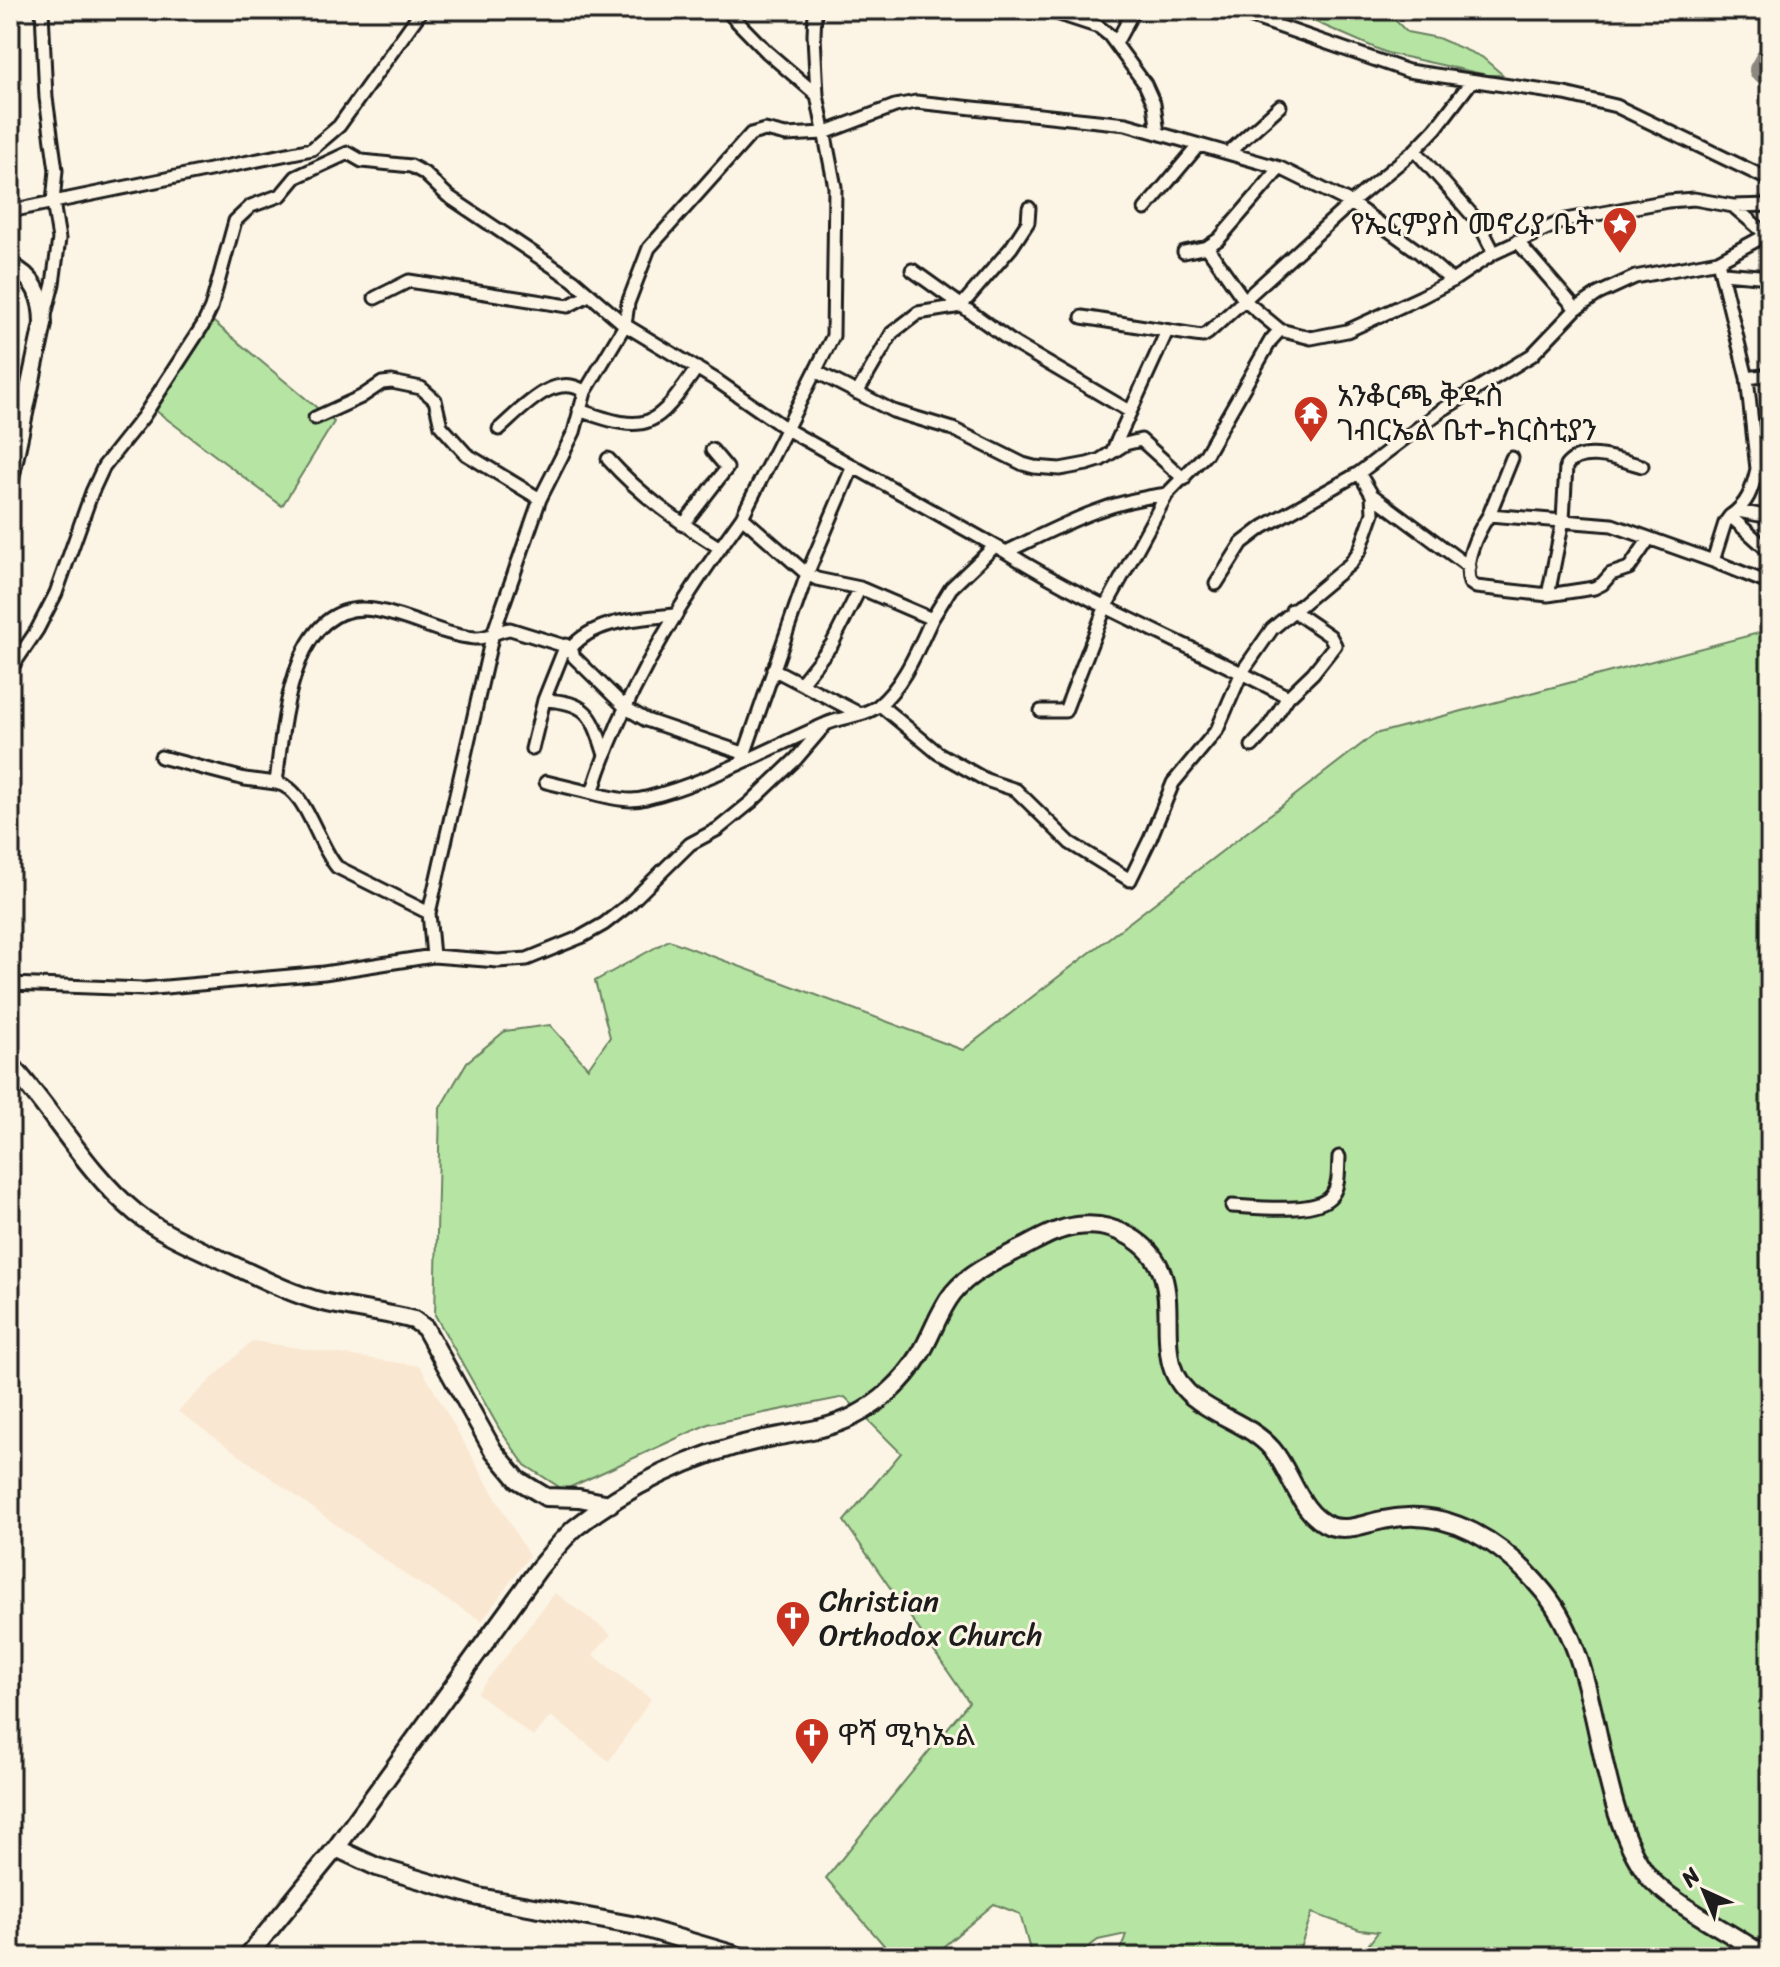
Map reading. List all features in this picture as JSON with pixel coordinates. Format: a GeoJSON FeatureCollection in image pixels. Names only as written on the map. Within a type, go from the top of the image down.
{"type":"FeatureCollection","features":[{"type":"Feature","properties":{"kind":"main road"},"geometry":{"type":"LineString","coordinates":[[10,266],[19,270],[42,299],[43,324],[10,479]]}},
{"type":"Feature","properties":{"kind":"main road"},"geometry":{"type":"LineString","coordinates":[[10,1064],[37,1093],[93,1170],[135,1213],[160,1230],[284,1289],[323,1302],[414,1320],[425,1328],[493,1450],[518,1480],[546,1497],[579,1498],[610,1504]]}},
{"type":"Feature","properties":{"kind":"main road"},"geometry":{"type":"LineString","coordinates":[[247,1957],[336,1848],[539,1568],[574,1529],[610,1504],[692,1459],[759,1440],[831,1425],[856,1415],[885,1396],[902,1379],[919,1357],[943,1307],[969,1277],[1059,1230],[1091,1225],[1118,1230],[1142,1246],[1163,1275],[1170,1360],[1174,1374],[1196,1400],[1260,1437],[1275,1452],[1303,1501],[1316,1517],[1334,1527],[1356,1527],[1422,1515],[1464,1527],[1504,1552],[1545,1593],[1575,1651],[1619,1815],[1641,1865],[1657,1886],[1766,1957]]}},
{"type":"Feature","properties":{"kind":"main road"},"geometry":{"type":"LineString","coordinates":[[336,1848],[377,1867],[479,1897],[637,1926],[742,1957]]}},
{"type":"Feature","properties":{"kind":"street"},"geometry":{"type":"LineString","coordinates":[[42,10],[46,98],[56,170],[53,202],[59,239],[53,284],[43,324]]}},
{"type":"Feature","properties":{"kind":"street"},"geometry":{"type":"LineString","coordinates":[[10,211],[312,149],[339,126],[422,10]]}},
{"type":"Feature","properties":{"kind":"street"},"geometry":{"type":"LineString","coordinates":[[726,10],[767,52],[817,95]]}},
{"type":"Feature","properties":{"kind":"street"},"geometry":{"type":"LineString","coordinates":[[592,793],[604,752],[674,615],[742,517],[833,336],[835,187],[817,95],[815,10]]}},
{"type":"Feature","properties":{"kind":"street"},"geometry":{"type":"LineString","coordinates":[[1116,43],[1134,10]]}},
{"type":"Feature","properties":{"kind":"street"},"geometry":{"type":"LineString","coordinates":[[1232,10],[1408,71],[1565,94],[1616,106],[1770,180]]}},
{"type":"Feature","properties":{"kind":"street"},"geometry":{"type":"LineString","coordinates":[[1050,11],[1099,27],[1116,43],[1145,84],[1154,104],[1158,133]]}},
{"type":"Feature","properties":{"kind":"street"},"geometry":{"type":"LineString","coordinates":[[1082,317],[1203,336],[1415,150],[1445,118],[1471,82]]}},
{"type":"Feature","properties":{"kind":"street"},"geometry":{"type":"LineString","coordinates":[[433,956],[429,913],[492,637],[540,499],[574,432],[585,392],[625,325],[628,303],[649,248],[751,134],[765,130],[786,135],[824,133],[895,106],[934,102],[1101,120],[1280,168],[1351,203],[1419,252],[1452,281]]}},
{"type":"Feature","properties":{"kind":"street"},"geometry":{"type":"LineString","coordinates":[[1228,153],[1280,106]]}},
{"type":"Feature","properties":{"kind":"street"},"geometry":{"type":"LineString","coordinates":[[1145,209],[1198,146]]}},
{"type":"Feature","properties":{"kind":"street"},"geometry":{"type":"LineString","coordinates":[[1415,150],[1479,223],[1494,253]]}},
{"type":"Feature","properties":{"kind":"street"},"geometry":{"type":"LineString","coordinates":[[10,670],[37,630],[56,593],[104,466],[143,417],[203,325],[211,308],[235,221],[251,206],[281,195],[296,177],[348,153],[362,161],[411,166],[448,196],[573,280],[625,325],[697,368],[788,430],[1053,581],[1105,608],[1177,639],[1288,697]]}},
{"type":"Feature","properties":{"kind":"street"},"geometry":{"type":"LineString","coordinates":[[1184,252],[1207,247],[1234,224],[1280,168]]}},
{"type":"Feature","properties":{"kind":"street"},"geometry":{"type":"LineString","coordinates":[[1207,247],[1245,301],[1280,330],[1311,338],[1347,331],[1452,281],[1494,253],[1565,220],[1597,212],[1694,199],[1733,206],[1770,205]]}},
{"type":"Feature","properties":{"kind":"street"},"geometry":{"type":"LineString","coordinates":[[1216,584],[1231,556],[1253,535],[1359,473],[1442,410],[1532,355],[1576,309],[1598,294],[1635,277],[1718,261],[1768,234],[1733,206]]}},
{"type":"Feature","properties":{"kind":"street"},"geometry":{"type":"LineString","coordinates":[[857,393],[892,333],[918,313],[961,306],[1011,248],[1028,222],[1029,208]]}},
{"type":"Feature","properties":{"kind":"street"},"geometry":{"type":"LineString","coordinates":[[1517,241],[1576,309]]}},
{"type":"Feature","properties":{"kind":"street"},"geometry":{"type":"LineString","coordinates":[[1713,561],[1725,523],[1750,497],[1757,469],[1747,378],[1718,261]]}},
{"type":"Feature","properties":{"kind":"street"},"geometry":{"type":"LineString","coordinates":[[912,270],[1028,352],[1129,411]]}},
{"type":"Feature","properties":{"kind":"street"},"geometry":{"type":"LineString","coordinates":[[1723,273],[1770,277]]}},
{"type":"Feature","properties":{"kind":"street"},"geometry":{"type":"LineString","coordinates":[[375,298],[409,281],[568,306],[589,295]]}},
{"type":"Feature","properties":{"kind":"street"},"geometry":{"type":"LineString","coordinates":[[1041,711],[1065,711],[1105,608],[1167,494],[1206,454],[1271,340],[1280,330]]}},
{"type":"Feature","properties":{"kind":"street"},"geometry":{"type":"LineString","coordinates":[[1111,453],[1167,331]]}},
{"type":"Feature","properties":{"kind":"street"},"geometry":{"type":"LineString","coordinates":[[579,410],[615,423],[643,424],[674,401],[697,368]]}},
{"type":"Feature","properties":{"kind":"street"},"geometry":{"type":"LineString","coordinates":[[817,372],[893,411],[953,429],[1023,464],[1060,469],[1100,460],[1134,440],[1141,440],[1184,479]]}},
{"type":"Feature","properties":{"kind":"street"},"geometry":{"type":"LineString","coordinates":[[1747,378],[1770,375]]}},
{"type":"Feature","properties":{"kind":"street"},"geometry":{"type":"LineString","coordinates":[[315,418],[361,397],[382,383],[421,388],[435,400],[441,426],[466,454],[540,499]]}},
{"type":"Feature","properties":{"kind":"street"},"geometry":{"type":"LineString","coordinates":[[499,429],[546,391],[561,385],[572,385],[585,392]]}},
{"type":"Feature","properties":{"kind":"street"},"geometry":{"type":"LineString","coordinates":[[683,525],[727,468],[712,450]]}},
{"type":"Feature","properties":{"kind":"street"},"geometry":{"type":"LineString","coordinates":[[1548,595],[1563,520],[1566,466],[1572,459],[1608,457],[1642,466]]}},
{"type":"Feature","properties":{"kind":"street"},"geometry":{"type":"LineString","coordinates":[[1512,458],[1489,515],[1473,544],[1468,576],[1470,583],[1476,587],[1548,595],[1594,588],[1611,574],[1629,568],[1649,539]]}},
{"type":"Feature","properties":{"kind":"street"},"geometry":{"type":"LineString","coordinates":[[608,459],[629,484],[683,525],[720,548]]}},
{"type":"Feature","properties":{"kind":"street"},"geometry":{"type":"LineString","coordinates":[[743,757],[807,574],[853,466]]}},
{"type":"Feature","properties":{"kind":"street"},"geometry":{"type":"LineString","coordinates":[[1757,469],[1770,475]]}},
{"type":"Feature","properties":{"kind":"street"},"geometry":{"type":"LineString","coordinates":[[1359,473],[1372,495],[1469,567]]}},
{"type":"Feature","properties":{"kind":"street"},"geometry":{"type":"LineString","coordinates":[[546,782],[629,800],[644,799],[684,786],[743,757],[826,724],[872,710],[880,705],[909,666],[951,588],[1001,549],[1096,509],[1130,499],[1167,494]]}},
{"type":"Feature","properties":{"kind":"street"},"geometry":{"type":"LineString","coordinates":[[880,705],[938,753],[986,780],[1016,790],[1070,843],[1130,880],[1173,783],[1217,730],[1242,672],[1272,629],[1350,564],[1360,550],[1373,513],[1372,495]]}},
{"type":"Feature","properties":{"kind":"street"},"geometry":{"type":"LineString","coordinates":[[1734,514],[1770,517]]}},
{"type":"Feature","properties":{"kind":"street"},"geometry":{"type":"LineString","coordinates":[[1734,514],[1770,552]]}},
{"type":"Feature","properties":{"kind":"street"},"geometry":{"type":"LineString","coordinates":[[1489,515],[1612,525],[1763,581],[1770,580]]}},
{"type":"Feature","properties":{"kind":"street"},"geometry":{"type":"LineString","coordinates":[[742,517],[807,574],[860,588],[932,619]]}},
{"type":"Feature","properties":{"kind":"street"},"geometry":{"type":"LineString","coordinates":[[801,683],[832,644],[860,588]]}},
{"type":"Feature","properties":{"kind":"street"},"geometry":{"type":"LineString","coordinates":[[276,783],[291,685],[312,637],[338,615],[359,609],[374,610],[475,638],[492,637],[503,629],[510,629],[568,646],[574,657],[626,708],[646,720],[743,757]]}},
{"type":"Feature","properties":{"kind":"street"},"geometry":{"type":"LineString","coordinates":[[1252,746],[1266,731],[1288,697],[1313,673],[1335,645],[1330,636],[1292,610]]}},
{"type":"Feature","properties":{"kind":"street"},"geometry":{"type":"LineString","coordinates":[[532,749],[544,700],[568,646],[615,622],[674,615]]}},
{"type":"Feature","properties":{"kind":"street"},"geometry":{"type":"LineString","coordinates":[[773,669],[858,713]]}},
{"type":"Feature","properties":{"kind":"street"},"geometry":{"type":"LineString","coordinates":[[544,700],[574,703],[585,710],[595,724],[604,752]]}},
{"type":"Feature","properties":{"kind":"street"},"geometry":{"type":"LineString","coordinates":[[10,984],[143,989],[324,973],[433,956],[498,961],[527,959],[554,950],[604,924],[647,888],[690,844],[718,829],[751,802],[796,759],[826,724]]}},
{"type":"Feature","properties":{"kind":"street"},"geometry":{"type":"LineString","coordinates":[[161,757],[245,779],[285,784],[295,792],[328,858],[337,867],[429,913]]}},
{"type":"Feature","properties":{"kind":"street"},"geometry":{"type":"LineString","coordinates":[[1232,1206],[1277,1208],[1320,1205],[1330,1198],[1338,1185],[1339,1157]]}},
{"type":"Feature","properties":{"kind":"shaded area"},"geometry":{"type":"Polygon","coordinates":[[[252,1341],[420,1366],[529,1556],[482,1621],[410,1578],[178,1411],[252,1341]]]}},
{"type":"Feature","properties":{"kind":"shaded area"},"geometry":{"type":"Polygon","coordinates":[[[555,1593],[611,1634],[593,1655],[651,1699],[609,1761],[551,1716],[533,1737],[477,1693],[555,1593]]]}},
{"type":"Feature","properties":{"kind":"green space"},"geometry":{"type":"Polygon","coordinates":[[[1288,10],[1391,10],[1393,18],[1407,32],[1438,38],[1482,57],[1503,75],[1487,75],[1387,53],[1288,10]]]}},
{"type":"Feature","properties":{"kind":"green space"},"geometry":{"type":"Polygon","coordinates":[[[203,313],[334,422],[282,506],[151,407],[203,313]]]}},
{"type":"Feature","properties":{"kind":"green space"},"geometry":{"type":"Polygon","coordinates":[[[1770,630],[1770,1957],[1359,1957],[1378,1932],[1360,1930],[1312,1913],[1297,1957],[1127,1957],[1120,1952],[1126,1934],[1098,1940],[1075,1957],[1042,1957],[1030,1950],[1020,1914],[994,1904],[931,1957],[894,1957],[826,1878],[969,1702],[844,1521],[901,1453],[845,1397],[708,1424],[564,1490],[525,1465],[500,1430],[435,1315],[440,1108],[467,1062],[505,1031],[550,1025],[588,1068],[610,1037],[595,981],[669,940],[963,1050],[1375,734],[1770,630]]]}},
{"type":"Feature","properties":{"kind":"taxiway"},"geometry":{"type":"LineString","coordinates":[[1762,70],[1770,56]]}},
{"type":"Feature","properties":{"kind":"place","name":"የኤርምያስ መኖሪያ ቤት"},"geometry":{"type":"Point","coordinates":[1620,255]}},
{"type":"Feature","properties":{"kind":"place","name":"አንቆርጫ ቅዱስ ገብርኤል ቤተ-ክርስቲያን"},"geometry":{"type":"Point","coordinates":[1311,444]}},
{"type":"Feature","properties":{"kind":"place","name":"Christian Orthodox Church"},"geometry":{"type":"Point","coordinates":[793,1649]}},
{"type":"Feature","properties":{"kind":"place","name":"ዋሻ ሚካኤል"},"geometry":{"type":"Point","coordinates":[812,1766]}}]}
